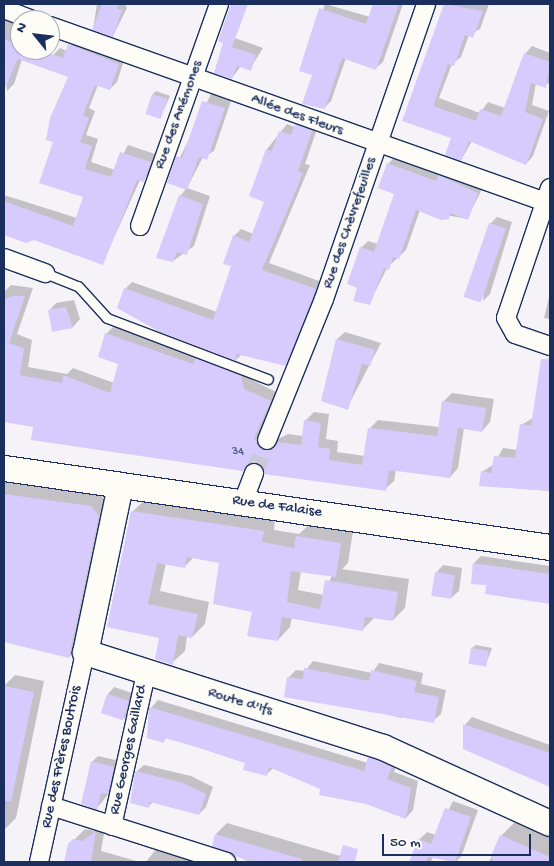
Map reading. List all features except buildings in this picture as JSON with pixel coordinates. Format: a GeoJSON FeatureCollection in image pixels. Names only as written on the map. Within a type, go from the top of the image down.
{"type":"FeatureCollection","features":[{"type":"Feature","properties":{"kind":"street","name":"Rue des Anémones"},"geometry":{"type":"LineString","coordinates":[[140,226],[219,4]]}},
{"type":"Feature","properties":{"kind":"street","name":"Rue des Chèvrefeuilles"},"geometry":{"type":"LineString","coordinates":[[267,440],[324,299],[426,4]]}},
{"type":"Feature","properties":{"kind":"street","name":"Allée des Fleurs"},"geometry":{"type":"LineString","coordinates":[[60,30],[377,144],[548,195]]}},
{"type":"Feature","properties":{"kind":"street"},"geometry":{"type":"LineString","coordinates":[[548,195],[506,318],[515,334],[550,346]]}},
{"type":"Feature","properties":{"kind":"street"},"geometry":{"type":"LineString","coordinates":[[4,258],[45,273]]}},
{"type":"Feature","properties":{"kind":"street","name":"Rue de Falaise"},"geometry":{"type":"LineString","coordinates":[[4,468],[550,547]]}},
{"type":"Feature","properties":{"kind":"street"},"geometry":{"type":"LineString","coordinates":[[242,502],[254,473]]}},
{"type":"Feature","properties":{"kind":"street"},"geometry":{"type":"LineString","coordinates":[[85,652],[120,484]]}},
{"type":"Feature","properties":{"kind":"street","name":"Route d'Ifs"},"geometry":{"type":"LineString","coordinates":[[85,652],[146,674],[383,747],[550,823]]}},
{"type":"Feature","properties":{"kind":"street","name":"Rue des Frères Boutrois"},"geometry":{"type":"LineString","coordinates":[[39,862],[85,652]]}},
{"type":"Feature","properties":{"kind":"street","name":"Rue Georges Gaillard"},"geometry":{"type":"LineString","coordinates":[[112,826],[146,674]]}},
{"type":"Feature","properties":{"kind":"street","name":"Rue Georges Gaillard"},"geometry":{"type":"LineString","coordinates":[[51,806],[226,862]]}},
{"type":"Feature","properties":{"kind":"lane"},"geometry":{"type":"LineString","coordinates":[[45,273],[78,286],[106,318],[268,379]]}},
{"type":"Feature","properties":{"kind":"tunnel"},"geometry":{"type":"LineString","coordinates":[[254,473],[267,440]]}}]}
